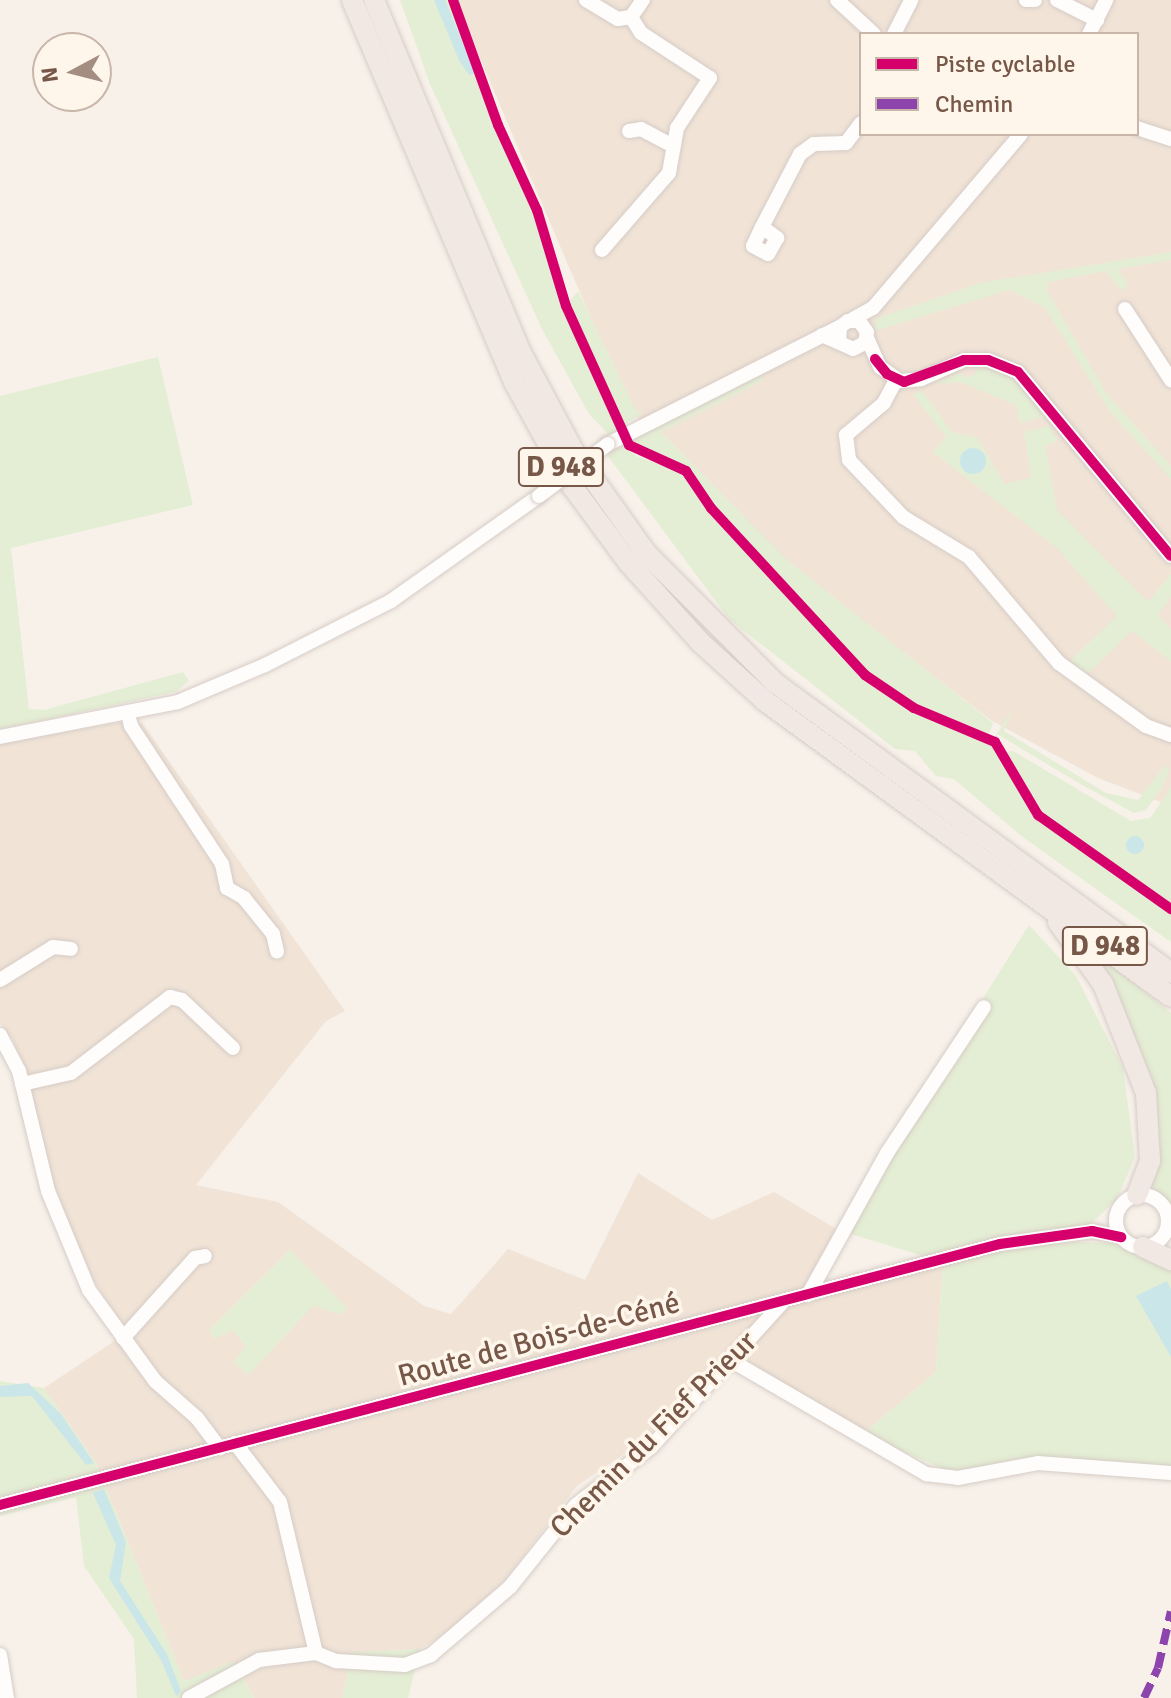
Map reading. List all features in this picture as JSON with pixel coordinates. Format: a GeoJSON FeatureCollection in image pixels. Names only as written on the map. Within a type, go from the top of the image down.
{"type":"FeatureCollection","features":[{"type":"Feature","properties":{"kind":"highway","name":"D 948"},"geometry":{"type":"LineString","coordinates":[[352,0],[514,382],[569,482],[611,540],[691,633],[765,701],[1171,997]]}},
{"type":"Feature","properties":{"kind":"highway","name":"D 948"},"geometry":{"type":"LineString","coordinates":[[374,0],[519,349],[574,452],[646,553],[775,683],[1171,973]]}},
{"type":"Feature","properties":{"kind":"highway"},"geometry":{"type":"LineString","coordinates":[[1037,897],[1103,984],[1146,1093],[1150,1161],[1137,1195]]}},
{"type":"Feature","properties":{"kind":"highway"},"geometry":{"type":"LineString","coordinates":[[1071,898],[1171,957]]}},
{"type":"Feature","properties":{"kind":"highway"},"geometry":{"type":"LineString","coordinates":[[1143,1247],[1171,1260]]}},
{"type":"Feature","properties":{"kind":"street"},"geometry":{"type":"LineString","coordinates":[[586,0],[618,19],[631,17],[643,0]]}},
{"type":"Feature","properties":{"kind":"street"},"geometry":{"type":"LineString","coordinates":[[837,0],[872,32]]}},
{"type":"Feature","properties":{"kind":"street"},"geometry":{"type":"LineString","coordinates":[[895,32],[911,0]]}},
{"type":"Feature","properties":{"kind":"street"},"geometry":{"type":"LineString","coordinates":[[1026,0],[1035,0]]}},
{"type":"Feature","properties":{"kind":"street"},"geometry":{"type":"LineString","coordinates":[[1057,0],[1097,20]]}},
{"type":"Feature","properties":{"kind":"street"},"geometry":{"type":"LineString","coordinates":[[1090,32],[1106,0]]}},
{"type":"Feature","properties":{"kind":"street"},"geometry":{"type":"LineString","coordinates":[[602,250],[669,173],[673,146],[690,103],[710,78],[641,33],[631,17]]}},
{"type":"Feature","properties":{"kind":"street"},"geometry":{"type":"LineString","coordinates":[[762,227],[807,147],[846,143],[859,126]]}},
{"type":"Feature","properties":{"kind":"street"},"geometry":{"type":"LineString","coordinates":[[629,131],[641,129],[673,146]]}},
{"type":"Feature","properties":{"kind":"street"},"geometry":{"type":"LineString","coordinates":[[1139,129],[1171,139]]}},
{"type":"Feature","properties":{"kind":"street"},"geometry":{"type":"LineString","coordinates":[[0,737],[178,702],[328,636],[409,589],[608,444],[821,335],[853,333],[1019,136]]}},
{"type":"Feature","properties":{"kind":"street"},"geometry":{"type":"LineString","coordinates":[[1125,309],[1171,380]]}},
{"type":"Feature","properties":{"kind":"street"},"geometry":{"type":"LineString","coordinates":[[853,333],[896,380],[921,379],[964,360],[988,360],[1018,372],[1171,556]]}},
{"type":"Feature","properties":{"kind":"street"},"geometry":{"type":"LineString","coordinates":[[896,380],[884,403],[846,435],[849,460],[890,506],[969,557],[1059,663],[1146,726],[1171,735]]}},
{"type":"Feature","properties":{"kind":"street"},"geometry":{"type":"LineString","coordinates":[[128,714],[131,726],[222,864],[227,888],[244,898],[273,934],[277,952]]}},
{"type":"Feature","properties":{"kind":"street"},"geometry":{"type":"LineString","coordinates":[[0,980],[53,947],[71,949]]}},
{"type":"Feature","properties":{"kind":"street"},"geometry":{"type":"LineString","coordinates":[[22,1084],[71,1073],[170,997],[182,1000],[233,1048]]}},
{"type":"Feature","properties":{"kind":"street"},"geometry":{"type":"LineString","coordinates":[[808,1295],[887,1153],[984,1007]]}},
{"type":"Feature","properties":{"kind":"street"},"geometry":{"type":"LineString","coordinates":[[0,1035],[22,1084],[48,1191],[89,1290],[123,1338],[220,1448]]}},
{"type":"Feature","properties":{"kind":"street"},"geometry":{"type":"LineString","coordinates":[[1137,1195],[1152,1197],[1169,1215],[1167,1235],[1143,1247],[1121,1237],[1092,1231],[1116,1218],[1123,1203],[1137,1195]]}},
{"type":"Feature","properties":{"kind":"street"},"geometry":{"type":"LineString","coordinates":[[1116,1218],[1121,1237]]}},
{"type":"Feature","properties":{"kind":"street","name":"Route de Bois-de-Céné"},"geometry":{"type":"LineString","coordinates":[[0,1505],[1000,1244],[1092,1231]]}},
{"type":"Feature","properties":{"kind":"street"},"geometry":{"type":"LineString","coordinates":[[123,1338],[195,1258],[205,1256]]}},
{"type":"Feature","properties":{"kind":"street","name":"Chemin du Fief Prieur"},"geometry":{"type":"LineString","coordinates":[[189,1698],[259,1660],[316,1653],[336,1661],[405,1665],[442,1647],[510,1587],[576,1505],[651,1447],[732,1361],[783,1301]]}},
{"type":"Feature","properties":{"kind":"street"},"geometry":{"type":"LineString","coordinates":[[732,1361],[926,1474],[958,1478],[1038,1463],[1171,1473]]}},
{"type":"Feature","properties":{"kind":"street"},"geometry":{"type":"LineString","coordinates":[[235,1443],[280,1502],[316,1653]]}},
{"type":"Feature","properties":{"kind":"street"},"geometry":{"type":"LineString","coordinates":[[0,1655],[7,1698]]}},
{"type":"Feature","properties":{"kind":"shaded area"},"geometry":{"type":"Polygon","coordinates":[[[455,0],[1171,0],[1171,806],[1098,778],[992,721],[791,566],[631,412],[455,0]]]}},
{"type":"Feature","properties":{"kind":"shaded area"},"geometry":{"type":"Polygon","coordinates":[[[117,723],[142,723],[345,1011],[326,1021],[196,1185],[278,1202],[424,1306],[451,1314],[508,1249],[585,1280],[638,1173],[712,1220],[774,1192],[838,1230],[806,1290],[943,1261],[936,1372],[863,1434],[732,1359],[641,1442],[577,1486],[505,1580],[450,1631],[420,1649],[353,1653],[342,1698],[254,1698],[242,1675],[184,1681],[96,1463],[44,1388],[128,1332],[94,1281],[60,1207],[40,1151],[26,1074],[13,1040],[0,1023],[0,743],[117,723]]]}},
{"type":"Feature","properties":{"kind":"green space"},"geometry":{"type":"Polygon","coordinates":[[[400,0],[450,0],[496,128],[534,212],[571,328],[619,431],[609,435],[589,414],[542,329],[430,84],[400,0]]]}},
{"type":"Feature","properties":{"kind":"green space"},"geometry":{"type":"Polygon","coordinates":[[[1171,252],[1171,260],[1118,269],[1129,286],[1121,290],[1106,271],[1048,282],[1047,290],[1106,393],[1171,466],[1171,479],[1110,412],[1045,308],[1009,290],[875,331],[875,319],[980,283],[1171,252]]]}},
{"type":"Feature","properties":{"kind":"green space"},"geometry":{"type":"Polygon","coordinates":[[[578,291],[636,411],[643,413],[622,426],[569,302],[578,291]]]}},
{"type":"Feature","properties":{"kind":"green space"},"geometry":{"type":"Polygon","coordinates":[[[158,357],[193,505],[11,548],[29,709],[44,710],[183,672],[189,681],[175,692],[0,729],[0,396],[158,357]]]}},
{"type":"Feature","properties":{"kind":"green space"},"geometry":{"type":"Polygon","coordinates":[[[976,366],[1009,375],[1027,389],[1045,417],[1020,423],[1016,405],[960,382],[933,384],[961,372],[964,377],[975,375],[976,366]]]}},
{"type":"Feature","properties":{"kind":"green space"},"geometry":{"type":"Polygon","coordinates":[[[757,372],[764,380],[661,432],[786,559],[993,723],[989,734],[908,700],[870,674],[714,507],[691,472],[633,446],[627,438],[757,372]]]}},
{"type":"Feature","properties":{"kind":"green space"},"geometry":{"type":"Polygon","coordinates":[[[922,391],[952,432],[978,438],[1004,484],[1031,478],[1024,432],[1049,426],[1058,440],[1045,447],[1057,510],[1148,602],[1171,574],[1171,597],[1158,615],[1171,629],[1171,661],[1132,631],[1086,675],[1069,662],[1117,616],[1057,548],[933,452],[946,437],[913,394],[922,391]]]}},
{"type":"Feature","properties":{"kind":"green space"},"geometry":{"type":"Polygon","coordinates":[[[623,440],[636,456],[684,473],[710,510],[791,593],[839,656],[870,683],[906,707],[988,741],[1002,754],[1041,823],[1171,910],[1171,942],[1024,838],[954,779],[936,776],[915,751],[895,749],[729,619],[608,456],[623,440]]]}},
{"type":"Feature","properties":{"kind":"green space"},"geometry":{"type":"Polygon","coordinates":[[[1015,704],[1004,731],[1106,793],[1138,800],[1164,766],[1170,769],[1161,790],[1146,810],[1134,813],[1082,785],[997,734],[1015,704]]]}},
{"type":"Feature","properties":{"kind":"green space"},"geometry":{"type":"Polygon","coordinates":[[[1013,751],[1131,821],[1150,818],[1171,788],[1171,905],[1046,818],[1007,752],[1013,751]]]}},
{"type":"Feature","properties":{"kind":"green space"},"geometry":{"type":"Polygon","coordinates":[[[1029,925],[1076,976],[1123,1068],[1135,1157],[1117,1199],[1072,1242],[1112,1243],[1171,1269],[1171,1476],[1067,1460],[953,1473],[863,1434],[936,1372],[943,1262],[838,1230],[1029,925]]]}},
{"type":"Feature","properties":{"kind":"green space"},"geometry":{"type":"Polygon","coordinates":[[[1086,945],[1171,1013],[1171,1206],[1151,1185],[1156,1145],[1086,945]]]}},
{"type":"Feature","properties":{"kind":"green space"},"geometry":{"type":"Polygon","coordinates":[[[290,1250],[348,1309],[339,1314],[313,1306],[248,1375],[233,1362],[246,1347],[233,1330],[214,1339],[209,1330],[290,1250]]]}},
{"type":"Feature","properties":{"kind":"green space"},"geometry":{"type":"Polygon","coordinates":[[[0,1381],[44,1388],[96,1463],[184,1681],[234,1661],[254,1698],[137,1698],[134,1639],[84,1566],[76,1497],[0,1516],[0,1381]]]}},
{"type":"Feature","properties":{"kind":"green space"},"geometry":{"type":"Polygon","coordinates":[[[420,1649],[408,1698],[342,1698],[353,1652],[420,1649]]]}},
{"type":"Feature","properties":{"kind":"water"},"geometry":{"type":"Polygon","coordinates":[[[434,0],[445,0],[475,73],[469,75],[459,60],[434,0]]]}},
{"type":"Feature","properties":{"kind":"water"},"geometry":{"type":"Polygon","coordinates":[[[973,448],[982,452],[986,461],[982,470],[973,474],[964,470],[960,461],[964,452],[973,448]]]}},
{"type":"Feature","properties":{"kind":"water"},"geometry":{"type":"Polygon","coordinates":[[[1131,836],[1139,836],[1144,845],[1142,852],[1131,854],[1126,849],[1126,841],[1131,836]]]}},
{"type":"Feature","properties":{"kind":"water"},"geometry":{"type":"Polygon","coordinates":[[[1167,1281],[1171,1289],[1171,1357],[1136,1296],[1167,1281]]]}},
{"type":"Feature","properties":{"kind":"water"},"geometry":{"type":"Polygon","coordinates":[[[28,1383],[61,1414],[94,1463],[86,1465],[32,1396],[0,1397],[0,1386],[28,1383]]]}},
{"type":"Feature","properties":{"kind":"water"},"geometry":{"type":"Polygon","coordinates":[[[104,1489],[126,1542],[120,1581],[167,1654],[181,1691],[176,1696],[162,1662],[109,1578],[116,1545],[93,1493],[104,1489]]]}},
{"type":"Feature","properties":{"kind":"marked path"},"geometry":{"type":"LineString","coordinates":[[1144,1698],[1158,1668],[1171,1611]]}},
{"type":"Feature","properties":{"kind":"cycle path"},"geometry":{"type":"LineString","coordinates":[[453,0],[498,125],[537,210],[566,306],[629,445],[686,471],[711,508],[865,675],[914,708],[995,742],[1038,815],[1171,909]]}},
{"type":"Feature","properties":{"kind":"cycle path"},"geometry":{"type":"LineString","coordinates":[[875,359],[887,374],[904,382],[964,360],[988,360],[1018,372],[1171,556]]}},
{"type":"Feature","properties":{"kind":"cycle path"},"geometry":{"type":"LineString","coordinates":[[0,1505],[1000,1244],[1092,1231],[1121,1237]]}}]}
